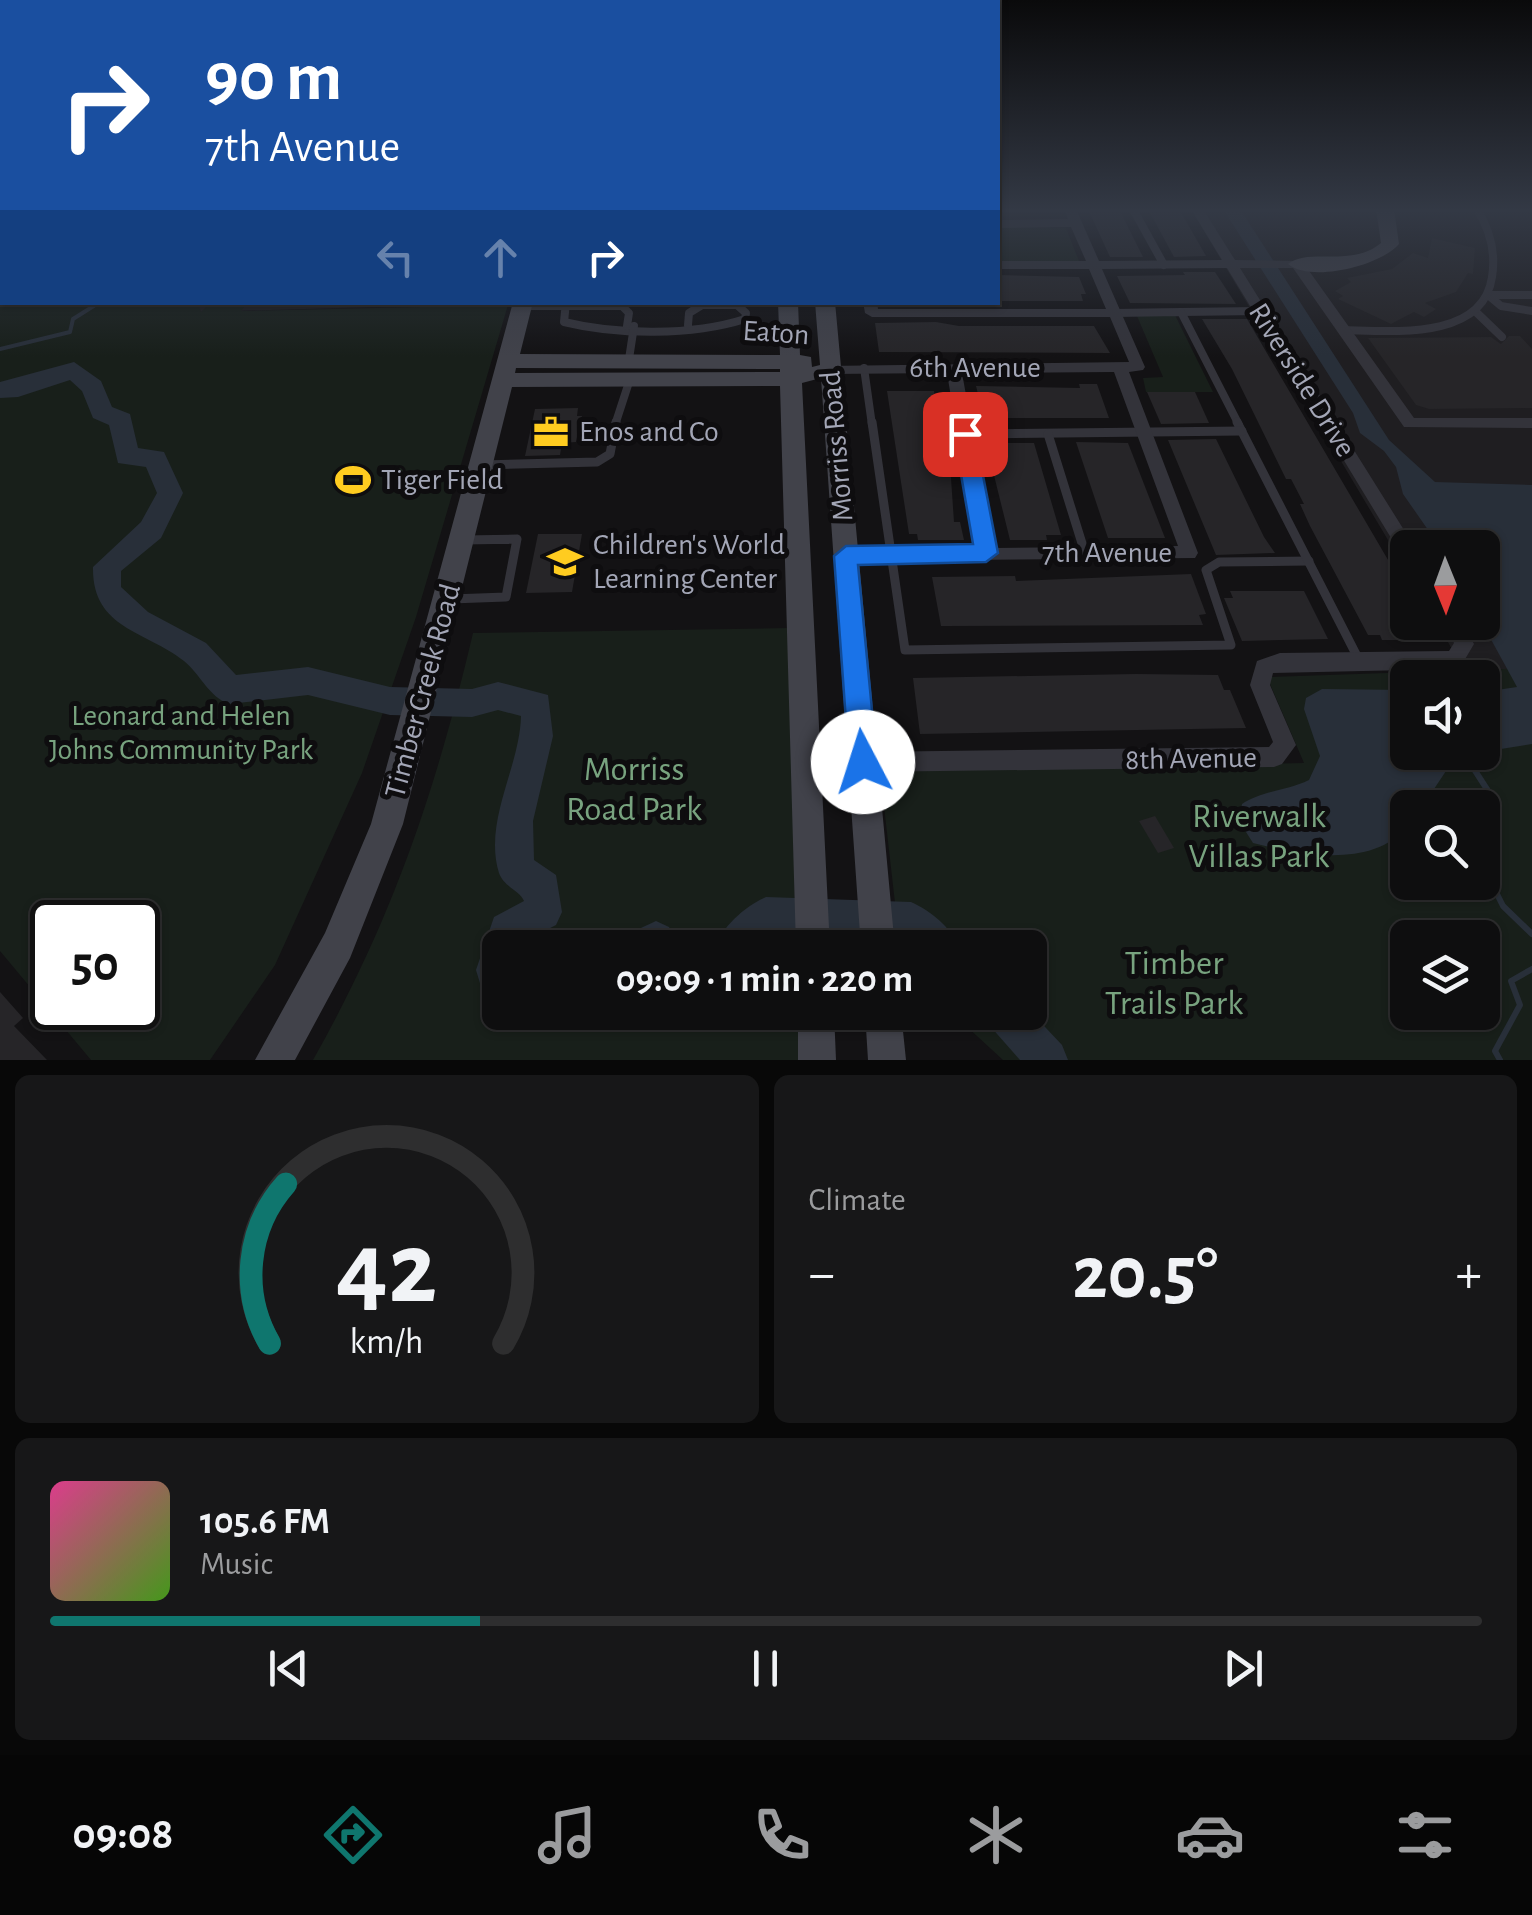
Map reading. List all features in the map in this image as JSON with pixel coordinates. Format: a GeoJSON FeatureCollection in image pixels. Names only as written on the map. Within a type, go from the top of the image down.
{"type":"FeatureCollection","features":[{"type":"Feature","properties":{"kind":"main road"},"geometry":{"type":"LineString","coordinates":[[1297,264],[1351,263],[1367,258]]}},
{"type":"Feature","properties":{"kind":"main road","name":"Timber Creek Road"},"geometry":{"type":"LineString","coordinates":[[274,1060],[295,1028],[359,896],[387,824],[523,305]]}},
{"type":"Feature","properties":{"kind":"main road","name":"Morriss Road"},"geometry":{"type":"LineString","coordinates":[[788,305],[813,930]]}},
{"type":"Feature","properties":{"kind":"main road","name":"Morriss Road"},"geometry":{"type":"LineString","coordinates":[[825,305],[876,930]]}},
{"type":"Feature","properties":{"kind":"main road","name":"Eaton"},"geometry":{"type":"LineString","coordinates":[[507,370],[830,369]]}},
{"type":"Feature","properties":{"kind":"main road"},"geometry":{"type":"LineString","coordinates":[[816,1030],[817,1060]]}},
{"type":"Feature","properties":{"kind":"main road"},"geometry":{"type":"LineString","coordinates":[[884,1030],[887,1060]]}},
{"type":"Feature","properties":{"kind":"street"},"geometry":{"type":"LineString","coordinates":[[1091,258],[1138,367],[1120,367],[1144,433]]}},
{"type":"Feature","properties":{"kind":"street","name":"Riverside Drive"},"geometry":{"type":"LineString","coordinates":[[1235,258],[1258,311],[1395,530]]}},
{"type":"Feature","properties":{"kind":"street"},"geometry":{"type":"LineString","coordinates":[[1000,266],[1297,264],[1410,423],[1532,423]]}},
{"type":"Feature","properties":{"kind":"street"},"geometry":{"type":"LineString","coordinates":[[871,305],[872,312],[1115,313]]}},
{"type":"Feature","properties":{"kind":"street"},"geometry":{"type":"LineString","coordinates":[[952,367],[986,553]]}},
{"type":"Feature","properties":{"kind":"street","name":"6th Avenue"},"geometry":{"type":"LineString","coordinates":[[830,369],[1120,367]]}},
{"type":"Feature","properties":{"kind":"street","name":"7th Avenue"},"geometry":{"type":"LineString","coordinates":[[846,556],[1189,553],[1144,433]]}},
{"type":"Feature","properties":{"kind":"street","name":"8th Avenue"},"geometry":{"type":"LineString","coordinates":[[863,762],[1274,758],[1285,744],[1260,685],[1264,667],[1280,662],[1454,660],[1463,651],[1459,640]]}},
{"type":"Feature","properties":{"kind":"lane"},"geometry":{"type":"LineString","coordinates":[[1161,258],[1164,264]]}},
{"type":"Feature","properties":{"kind":"lane"},"geometry":{"type":"LineString","coordinates":[[1343,330],[1442,327],[1476,312],[1488,295],[1494,276],[1493,258]]}},
{"type":"Feature","properties":{"kind":"lane"},"geometry":{"type":"LineString","coordinates":[[1488,295],[1532,295]]}},
{"type":"Feature","properties":{"kind":"lane"},"geometry":{"type":"LineString","coordinates":[[1488,295],[1500,306],[1532,311]]}},
{"type":"Feature","properties":{"kind":"lane"},"geometry":{"type":"LineString","coordinates":[[566,305],[564,322],[571,325],[630,326],[688,325],[737,323],[746,313],[736,305],[702,306],[689,312],[688,325]]}},
{"type":"Feature","properties":{"kind":"lane"},"geometry":{"type":"LineString","coordinates":[[483,464],[597,462],[610,454],[630,369],[629,313],[622,306],[594,305]]}},
{"type":"Feature","properties":{"kind":"lane"},"geometry":{"type":"LineString","coordinates":[[1115,313],[1258,311]]}},
{"type":"Feature","properties":{"kind":"lane"},"geometry":{"type":"LineString","coordinates":[[1182,312],[1359,660]]}},
{"type":"Feature","properties":{"kind":"lane"},"geometry":{"type":"LineString","coordinates":[[1476,312],[1502,336]]}},
{"type":"Feature","properties":{"kind":"lane"},"geometry":{"type":"LineString","coordinates":[[864,368],[905,650],[1232,645],[1206,570],[1219,562],[1309,561]]}},
{"type":"Feature","properties":{"kind":"lane"},"geometry":{"type":"LineString","coordinates":[[965,434],[1242,432]]}},
{"type":"Feature","properties":{"kind":"lane"},"geometry":{"type":"LineString","coordinates":[[1048,434],[1086,553]]}},
{"type":"Feature","properties":{"kind":"lane"},"geometry":{"type":"LineString","coordinates":[[448,599],[506,597],[517,538],[463,540]]}},
{"type":"Feature","properties":{"kind":"shaded area"},"geometry":{"type":"Polygon","coordinates":[[[1220,258],[1532,258],[1532,669],[1500,669],[1500,660],[1458,660],[1447,640],[1500,640],[1500,530],[1390,530],[1390,543],[1220,258]]]}},
{"type":"Feature","properties":{"kind":"shaded area"},"geometry":{"type":"Polygon","coordinates":[[[1255,258],[1272,258],[1389,440],[1435,482],[1532,485],[1532,744],[1500,749],[1500,690],[1517,687],[1491,640],[1500,640],[1500,530],[1428,530],[1403,494],[1396,467],[1384,451],[1360,433],[1353,413],[1255,258]]]}},
{"type":"Feature","properties":{"kind":"shaded area"},"geometry":{"type":"Polygon","coordinates":[[[198,305],[440,305],[200,312],[198,305]]]}},
{"type":"Feature","properties":{"kind":"shaded area"},"geometry":{"type":"Polygon","coordinates":[[[1322,689],[1390,690],[1390,770],[1447,770],[1433,790],[1390,790],[1390,841],[1356,853],[1314,854],[1253,843],[1239,821],[1242,804],[1309,780],[1320,756],[1304,709],[1306,698],[1322,689]]]}},
{"type":"Feature","properties":{"kind":"green space"},"geometry":{"type":"Polygon","coordinates":[[[1000,258],[1078,258],[1000,261],[1000,258]]]}},
{"type":"Feature","properties":{"kind":"green space","name":"Leonard and Helen Johns Community Park"},"geometry":{"type":"Polygon","coordinates":[[[0,305],[198,305],[201,312],[209,305],[246,305],[241,311],[508,305],[416,617],[362,773],[275,965],[210,1060],[91,1060],[66,1030],[160,1030],[160,900],[30,900],[30,987],[0,951],[0,305]]]}},
{"type":"Feature","properties":{"kind":"green space"},"geometry":{"type":"Polygon","coordinates":[[[1175,315],[1213,392],[1146,392],[1143,378],[1163,377],[1137,316],[1175,315]]]}},
{"type":"Feature","properties":{"kind":"green space","name":"Morriss Road Park"},"geometry":{"type":"Polygon","coordinates":[[[789,628],[796,930],[482,930],[482,1030],[798,1030],[799,1060],[313,1060],[367,955],[409,852],[444,746],[473,633],[789,628]]]}},
{"type":"Feature","properties":{"kind":"green space","name":"Timber Trails Park"},"geometry":{"type":"Polygon","coordinates":[[[1532,668],[1532,1060],[1003,1060],[970,1030],[1047,1030],[1047,930],[898,930],[880,771],[1304,763],[1267,677],[1390,673],[1390,770],[1500,770],[1500,669],[1532,668]]]}},
{"type":"Feature","properties":{"kind":"building"},"geometry":{"type":"Polygon","coordinates":[[[1406,258],[1474,258],[1473,274],[1468,273],[1456,292],[1425,303],[1436,309],[1424,317],[1414,312],[1391,324],[1338,299],[1343,296],[1335,291],[1351,282],[1347,278],[1392,269],[1406,258]]]}},
{"type":"Feature","properties":{"kind":"building"},"geometry":{"type":"Polygon","coordinates":[[[1183,272],[1215,272],[1236,304],[1130,303],[1117,276],[1185,275],[1183,272]]]}},
{"type":"Feature","properties":{"kind":"building"},"geometry":{"type":"Polygon","coordinates":[[[1000,275],[1079,277],[1086,294],[1081,294],[1083,301],[1000,301],[1000,275]]]}},
{"type":"Feature","properties":{"kind":"building"},"geometry":{"type":"Polygon","coordinates":[[[1202,319],[1247,319],[1390,563],[1390,640],[1368,635],[1232,369],[1202,319]]]}},
{"type":"Feature","properties":{"kind":"building"},"geometry":{"type":"Polygon","coordinates":[[[936,322],[959,326],[1094,326],[1110,353],[879,352],[875,323],[936,322]]]}},
{"type":"Feature","properties":{"kind":"building"},"geometry":{"type":"Polygon","coordinates":[[[1509,336],[1520,336],[1532,349],[1532,408],[1429,409],[1416,405],[1368,338],[1491,337],[1501,344],[1509,336]]]}},
{"type":"Feature","properties":{"kind":"building"},"geometry":{"type":"Polygon","coordinates":[[[1079,384],[1097,384],[1109,418],[992,418],[991,414],[983,414],[976,386],[1080,388],[1079,384]]]}},
{"type":"Feature","properties":{"kind":"building"},"geometry":{"type":"Polygon","coordinates":[[[887,391],[934,391],[951,478],[954,522],[960,522],[964,540],[918,540],[917,534],[909,534],[887,391]]]}},
{"type":"Feature","properties":{"kind":"building"},"geometry":{"type":"Polygon","coordinates":[[[1147,392],[1195,392],[1209,423],[1161,424],[1147,392]]]}},
{"type":"Feature","properties":{"kind":"building"},"geometry":{"type":"Polygon","coordinates":[[[578,408],[577,416],[582,416],[576,442],[562,443],[560,455],[525,456],[535,409],[578,408]]]}},
{"type":"Feature","properties":{"kind":"building"},"geometry":{"type":"Polygon","coordinates":[[[1216,439],[1275,553],[1216,555],[1168,440],[1216,439]]]}},
{"type":"Feature","properties":{"kind":"building"},"geometry":{"type":"Polygon","coordinates":[[[1076,442],[1128,443],[1165,538],[1108,538],[1076,442]]]}},
{"type":"Feature","properties":{"kind":"building"},"geometry":{"type":"Polygon","coordinates":[[[986,443],[1034,443],[1061,535],[1046,535],[1047,540],[1010,540],[986,443]]]}},
{"type":"Feature","properties":{"kind":"building"},"geometry":{"type":"Polygon","coordinates":[[[538,534],[582,534],[572,592],[526,593],[538,534]]]}},
{"type":"Feature","properties":{"kind":"building"},"geometry":{"type":"Polygon","coordinates":[[[1191,574],[1206,614],[1199,615],[1203,625],[941,626],[932,577],[1015,576],[1016,581],[1191,574]]]}},
{"type":"Feature","properties":{"kind":"building"},"geometry":{"type":"Polygon","coordinates":[[[1230,591],[1304,591],[1328,639],[1242,641],[1224,598],[1233,598],[1230,591]]]}},
{"type":"Feature","properties":{"kind":"building"},"geometry":{"type":"Polygon","coordinates":[[[1218,675],[1224,690],[1230,690],[1246,728],[920,734],[913,678],[1218,675]]]}},
{"type":"Feature","properties":{"kind":"building"},"geometry":{"type":"Polygon","coordinates":[[[1155,816],[1174,848],[1158,853],[1139,821],[1155,816]]]}},
{"type":"Feature","properties":{"kind":"building"},"geometry":{"type":"Polygon","coordinates":[[[0,992],[23,1018],[14,1026],[47,1060],[0,1060],[0,992]]]}},
{"type":"Feature","properties":{"kind":"waterway"},"geometry":{"type":"LineString","coordinates":[[0,349],[70,332],[73,319],[95,305]]}},
{"type":"Feature","properties":{"kind":"waterway"},"geometry":{"type":"LineString","coordinates":[[0,390],[18,389],[74,370],[93,387],[102,412],[121,420],[127,456],[155,459],[170,493],[163,513],[151,530],[107,567],[107,591],[137,621],[195,652],[229,690],[308,681],[390,701],[472,703],[498,696],[537,705],[537,736],[515,821],[516,869],[543,888],[543,912],[507,930]]}},
{"type":"Feature","properties":{"kind":"waterway"},"geometry":{"type":"LineString","coordinates":[[1475,770],[1492,797],[1486,853],[1490,880],[1503,906],[1532,934]]}},
{"type":"Feature","properties":{"kind":"waterway"},"geometry":{"type":"LineString","coordinates":[[752,930],[766,916],[911,921],[921,930]]}},
{"type":"Feature","properties":{"kind":"waterway"},"geometry":{"type":"LineString","coordinates":[[1500,1060],[1495,1051],[1520,1005],[1511,981],[1532,969]]}},
{"type":"Feature","properties":{"kind":"waterway"},"geometry":{"type":"LineString","coordinates":[[1020,1030],[1047,1060]]}},
{"type":"Feature","properties":{"kind":"place","name":"Enos and Co"},"geometry":{"type":"Point","coordinates":[551,432]}},
{"type":"Feature","properties":{"kind":"place","name":"Tiger Field"},"geometry":{"type":"Point","coordinates":[353,480]}},
{"type":"Feature","properties":{"kind":"place","name":"Children's World Learning Center"},"geometry":{"type":"Point","coordinates":[565,562]}},
{"type":"Feature","properties":{"kind":"route"},"geometry":{"type":"LineString","coordinates":[[863,762],[846,556],[986,553],[965,434]]}},
{"type":"Feature","properties":{"kind":"park label","name":"Riverwalk Villas Park"},"geometry":{"type":"Point","coordinates":[1259,836]}}]}
